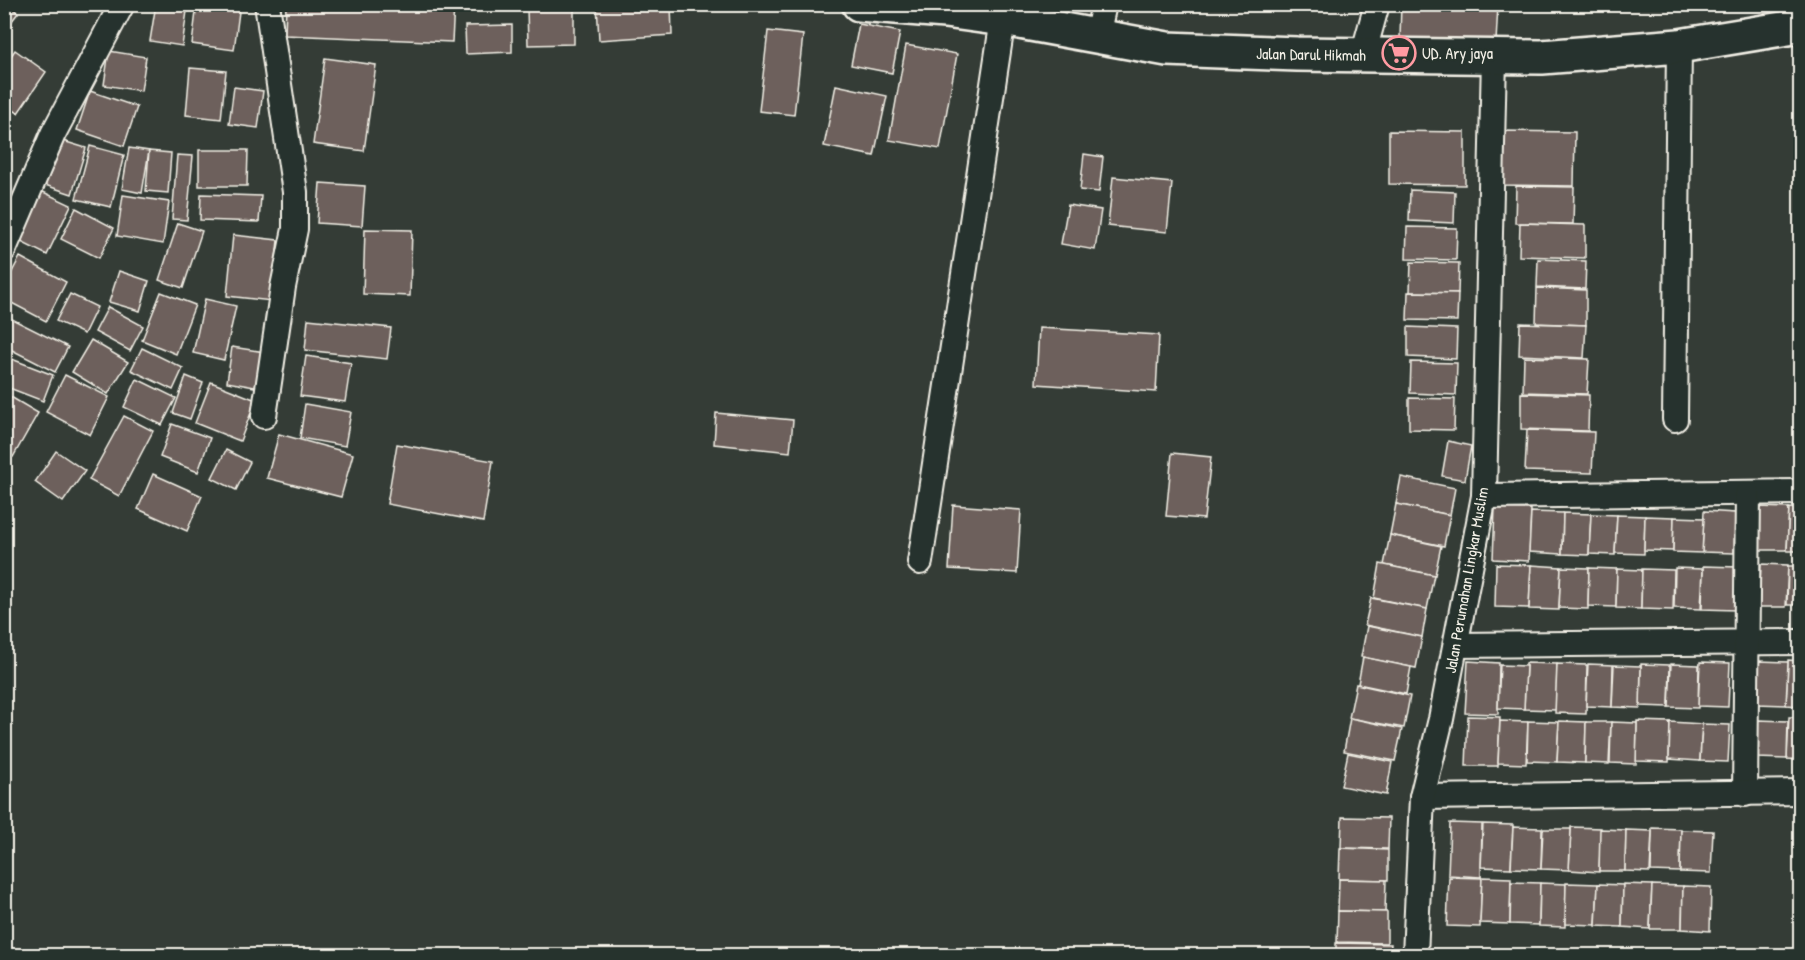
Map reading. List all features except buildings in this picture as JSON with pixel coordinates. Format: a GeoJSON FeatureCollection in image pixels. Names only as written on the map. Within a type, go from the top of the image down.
{"type":"FeatureCollection","features":[{"type":"Feature","properties":{"kind":"street"},"geometry":{"type":"LineString","coordinates":[[4,249],[53,134],[122,4]]}},
{"type":"Feature","properties":{"kind":"street"},"geometry":{"type":"LineString","coordinates":[[264,417],[283,288],[295,229],[295,192],[267,4]]}},
{"type":"Feature","properties":{"kind":"street","name":"Jalan Darul Hikmah"},"geometry":{"type":"LineString","coordinates":[[859,4],[946,8],[1003,19],[1101,16],[1167,49],[1363,55],[1542,57],[1679,46],[1800,26]]}},
{"type":"Feature","properties":{"kind":"street"},"geometry":{"type":"LineString","coordinates":[[1363,55],[1377,4]]}},
{"type":"Feature","properties":{"kind":"street"},"geometry":{"type":"LineString","coordinates":[[920,562],[1003,19]]}},
{"type":"Feature","properties":{"kind":"street"},"geometry":{"type":"LineString","coordinates":[[1675,419],[1679,46]]}},
{"type":"Feature","properties":{"kind":"street","name":"Jalan Perumahan Lingkar Muslim"},"geometry":{"type":"LineString","coordinates":[[1415,956],[1422,796],[1441,719],[1484,496],[1494,57]]}},
{"type":"Feature","properties":{"kind":"street"},"geometry":{"type":"LineString","coordinates":[[1484,496],[1800,492]]}},
{"type":"Feature","properties":{"kind":"street"},"geometry":{"type":"LineString","coordinates":[[1745,794],[1748,493]]}},
{"type":"Feature","properties":{"kind":"street"},"geometry":{"type":"LineString","coordinates":[[1456,645],[1800,642]]}},
{"type":"Feature","properties":{"kind":"street"},"geometry":{"type":"LineString","coordinates":[[1422,796],[1800,792]]}},
{"type":"Feature","properties":{"kind":"place","name":"UD. Ary jaya"},"geometry":{"type":"Point","coordinates":[1399,53]}}]}
